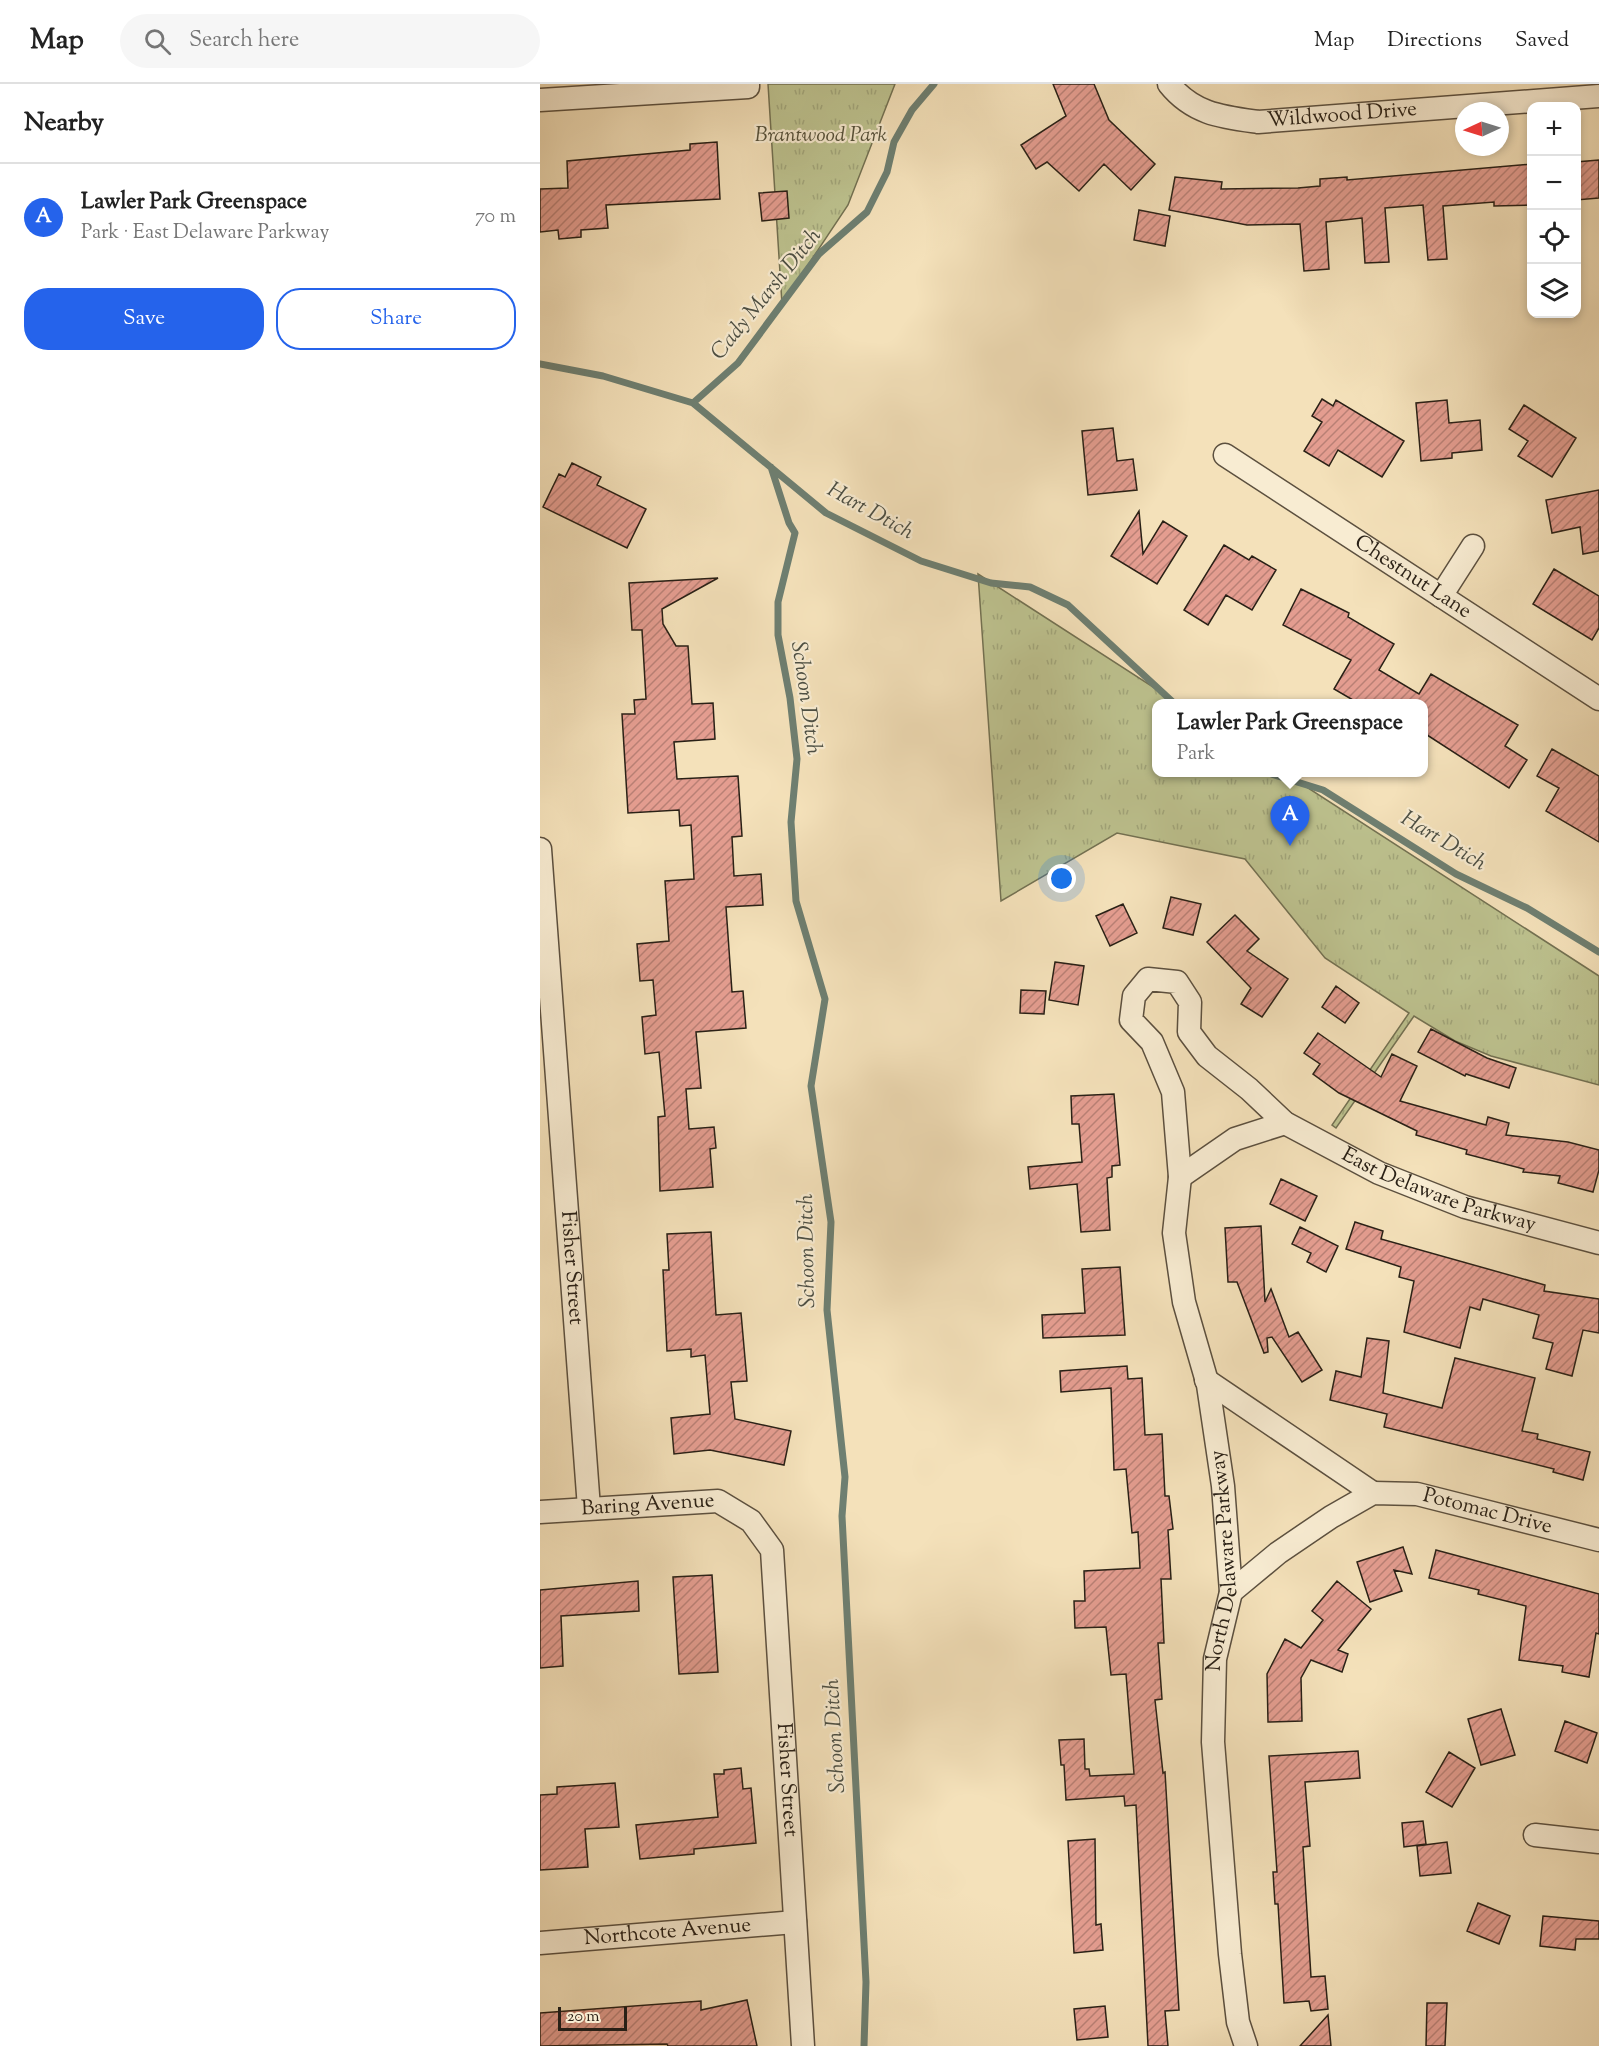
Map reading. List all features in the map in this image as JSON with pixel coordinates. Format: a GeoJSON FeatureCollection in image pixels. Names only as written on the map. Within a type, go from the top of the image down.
{"type":"FeatureCollection","features":[{"type":"Feature","properties":{"kind":"street","name":"Wildwood Drive"},"geometry":{"type":"LineString","coordinates":[[1169,84],[1183,101],[1201,109],[1220,117],[1258,122],[1490,94],[1599,96]]}},
{"type":"Feature","properties":{"kind":"street"},"geometry":{"type":"LineString","coordinates":[[540,100],[748,85]]}},
{"type":"Feature","properties":{"kind":"street","name":"Chestnut Lane"},"geometry":{"type":"LineString","coordinates":[[1225,455],[1599,699]]}},
{"type":"Feature","properties":{"kind":"street"},"geometry":{"type":"LineString","coordinates":[[1442,596],[1473,546]]}},
{"type":"Feature","properties":{"kind":"street","name":"Fisher Street"},"geometry":{"type":"LineString","coordinates":[[540,849],[589,1508]]}},
{"type":"Feature","properties":{"kind":"street","name":"East Delaware Parkway"},"geometry":{"type":"LineString","coordinates":[[1131,1020],[1134,996],[1148,979],[1178,982],[1190,1002],[1189,1032],[1207,1056],[1249,1089],[1285,1123],[1379,1173],[1466,1207],[1599,1243]]}},
{"type":"Feature","properties":{"kind":"street","name":"North Delaware Parkway"},"geometry":{"type":"LineString","coordinates":[[1131,1020],[1152,1042],[1173,1092],[1180,1177],[1174,1233],[1184,1302],[1206,1380],[1223,1486],[1231,1592],[1215,1659],[1213,1742],[1230,1954],[1238,2022],[1246,2046]]}},
{"type":"Feature","properties":{"kind":"street"},"geometry":{"type":"LineString","coordinates":[[1180,1177],[1235,1139],[1285,1123]]}},
{"type":"Feature","properties":{"kind":"street"},"geometry":{"type":"LineString","coordinates":[[1206,1380],[1373,1493],[1330,1517],[1278,1553],[1231,1592]]}},
{"type":"Feature","properties":{"kind":"street","name":"Potomac Drive"},"geometry":{"type":"LineString","coordinates":[[1373,1493],[1417,1494],[1599,1540]]}},
{"type":"Feature","properties":{"kind":"street","name":"Baring Avenue"},"geometry":{"type":"LineString","coordinates":[[540,1512],[718,1501],[751,1521]]}},
{"type":"Feature","properties":{"kind":"street","name":"Fisher Street"},"geometry":{"type":"LineString","coordinates":[[751,1521],[772,1550],[803,2046]]}},
{"type":"Feature","properties":{"kind":"street"},"geometry":{"type":"LineString","coordinates":[[1535,1835],[1599,1842]]}},
{"type":"Feature","properties":{"kind":"street","name":"Northcote Avenue"},"geometry":{"type":"LineString","coordinates":[[540,1942],[795,1922]]}},
{"type":"Feature","properties":{"kind":"green space","name":"Brantwood Park"},"geometry":{"type":"Polygon","coordinates":[[[768,84],[895,84],[848,205],[782,304],[768,84]]]}},
{"type":"Feature","properties":{"kind":"green space"},"geometry":{"type":"Polygon","coordinates":[[[978,574],[1172,699],[1152,699],[1152,777],[1291,777],[1599,976],[1599,1085],[1491,1056],[1455,1041],[1414,1016],[1336,1128],[1332,1125],[1409,1013],[1325,958],[1245,859],[1117,833],[1001,901],[978,574]]]}},
{"type":"Feature","properties":{"kind":"building"},"geometry":{"type":"Polygon","coordinates":[[[1053,84],[1094,84],[1109,120],[1155,164],[1131,190],[1104,164],[1079,191],[1047,162],[1036,169],[1021,145],[1066,116],[1053,84]]]}},
{"type":"Feature","properties":{"kind":"building"},"geometry":{"type":"Polygon","coordinates":[[[717,142],[720,199],[606,205],[608,228],[581,230],[581,237],[559,239],[558,230],[540,232],[540,189],[568,188],[567,161],[690,150],[690,144],[717,142]]]}},
{"type":"Feature","properties":{"kind":"building"},"geometry":{"type":"Polygon","coordinates":[[[1599,160],[1599,198],[1581,200],[1581,162],[1599,160]]]}},
{"type":"Feature","properties":{"kind":"building"},"geometry":{"type":"Polygon","coordinates":[[[1527,164],[1527,205],[1494,206],[1494,202],[1443,206],[1447,259],[1428,260],[1423,205],[1385,208],[1389,262],[1365,263],[1362,218],[1326,222],[1329,269],[1304,271],[1300,224],[1247,225],[1169,210],[1175,177],[1222,182],[1221,189],[1298,188],[1320,186],[1320,179],[1347,177],[1347,180],[1527,164]]]}},
{"type":"Feature","properties":{"kind":"building"},"geometry":{"type":"Polygon","coordinates":[[[787,191],[789,218],[762,221],[759,193],[787,191]]]}},
{"type":"Feature","properties":{"kind":"building"},"geometry":{"type":"Polygon","coordinates":[[[1139,210],[1170,216],[1165,246],[1134,240],[1139,210]]]}},
{"type":"Feature","properties":{"kind":"building"},"geometry":{"type":"Polygon","coordinates":[[[1322,399],[1333,406],[1336,400],[1404,441],[1382,477],[1338,450],[1329,466],[1304,451],[1322,422],[1312,416],[1322,399]]]}},
{"type":"Feature","properties":{"kind":"building"},"geometry":{"type":"Polygon","coordinates":[[[1447,400],[1449,423],[1480,420],[1482,450],[1452,453],[1452,458],[1421,461],[1416,403],[1447,400]]]}},
{"type":"Feature","properties":{"kind":"building"},"geometry":{"type":"Polygon","coordinates":[[[1524,405],[1576,438],[1552,477],[1518,456],[1528,441],[1509,429],[1524,405]]]}},
{"type":"Feature","properties":{"kind":"building"},"geometry":{"type":"Polygon","coordinates":[[[1113,428],[1117,461],[1133,459],[1137,490],[1088,495],[1082,431],[1113,428]]]}},
{"type":"Feature","properties":{"kind":"building"},"geometry":{"type":"Polygon","coordinates":[[[572,463],[601,477],[597,485],[646,509],[627,548],[543,507],[559,474],[565,477],[572,463]]]}},
{"type":"Feature","properties":{"kind":"building"},"geometry":{"type":"Polygon","coordinates":[[[1599,490],[1599,551],[1583,554],[1580,527],[1552,533],[1546,500],[1599,490]]]}},
{"type":"Feature","properties":{"kind":"building"},"geometry":{"type":"Polygon","coordinates":[[[1139,511],[1143,554],[1163,521],[1187,536],[1157,584],[1111,556],[1139,511]]]}},
{"type":"Feature","properties":{"kind":"building"},"geometry":{"type":"Polygon","coordinates":[[[1224,545],[1249,560],[1252,556],[1276,570],[1252,610],[1226,595],[1208,625],[1184,610],[1224,545]]]}},
{"type":"Feature","properties":{"kind":"building"},"geometry":{"type":"Polygon","coordinates":[[[1554,569],[1599,596],[1599,628],[1592,640],[1533,604],[1554,569]]]}},
{"type":"Feature","properties":{"kind":"building"},"geometry":{"type":"Polygon","coordinates":[[[718,578],[662,609],[663,624],[676,646],[688,646],[692,704],[713,703],[715,739],[674,742],[677,779],[738,776],[742,836],[732,837],[734,876],[761,874],[763,905],[726,907],[732,992],[743,991],[746,1028],[696,1032],[701,1088],[686,1089],[689,1129],[714,1127],[716,1148],[710,1149],[713,1187],[660,1191],[658,1117],[665,1116],[659,1052],[645,1054],[642,1017],[656,1015],[653,980],[640,981],[637,944],[669,941],[665,881],[694,879],[691,825],[680,826],[679,810],[628,813],[622,714],[635,714],[634,700],[646,699],[642,630],[632,630],[629,583],[718,578]]]}},
{"type":"Feature","properties":{"kind":"building"},"geometry":{"type":"Polygon","coordinates":[[[1301,589],[1349,613],[1348,617],[1394,644],[1379,670],[1419,694],[1431,674],[1518,725],[1505,746],[1527,760],[1509,788],[1428,736],[1428,699],[1351,699],[1334,689],[1351,660],[1283,625],[1301,589]]]}},
{"type":"Feature","properties":{"kind":"building"},"geometry":{"type":"Polygon","coordinates":[[[1552,749],[1599,776],[1599,842],[1546,811],[1559,788],[1537,776],[1552,749]]]}},
{"type":"Feature","properties":{"kind":"building"},"geometry":{"type":"Polygon","coordinates":[[[1171,897],[1201,904],[1193,935],[1163,928],[1171,897]]]}},
{"type":"Feature","properties":{"kind":"building"},"geometry":{"type":"Polygon","coordinates":[[[1123,904],[1137,933],[1110,946],[1096,916],[1123,904]]]}},
{"type":"Feature","properties":{"kind":"building"},"geometry":{"type":"Polygon","coordinates":[[[1235,915],[1259,939],[1247,951],[1288,979],[1262,1017],[1241,1004],[1251,988],[1207,942],[1235,915]]]}},
{"type":"Feature","properties":{"kind":"building"},"geometry":{"type":"Polygon","coordinates":[[[1055,962],[1084,966],[1078,1005],[1049,1000],[1055,962]]]}},
{"type":"Feature","properties":{"kind":"building"},"geometry":{"type":"Polygon","coordinates":[[[1336,986],[1359,1003],[1345,1023],[1322,1007],[1336,986]]]}},
{"type":"Feature","properties":{"kind":"building"},"geometry":{"type":"Polygon","coordinates":[[[1021,990],[1046,991],[1044,1014],[1020,1013],[1021,990]]]}},
{"type":"Feature","properties":{"kind":"building"},"geometry":{"type":"Polygon","coordinates":[[[1431,1029],[1487,1058],[1516,1068],[1509,1088],[1466,1074],[1465,1076],[1418,1052],[1431,1029]]]}},
{"type":"Feature","properties":{"kind":"building"},"geometry":{"type":"Polygon","coordinates":[[[1318,1033],[1381,1077],[1392,1054],[1417,1066],[1400,1101],[1486,1125],[1488,1117],[1509,1123],[1506,1135],[1568,1142],[1599,1150],[1599,1170],[1593,1192],[1558,1183],[1560,1176],[1523,1172],[1524,1169],[1466,1154],[1467,1150],[1416,1135],[1417,1131],[1339,1093],[1313,1074],[1320,1064],[1304,1053],[1318,1033]]]}},
{"type":"Feature","properties":{"kind":"building"},"geometry":{"type":"Polygon","coordinates":[[[1114,1094],[1120,1165],[1112,1166],[1112,1177],[1107,1178],[1110,1230],[1081,1232],[1077,1184],[1030,1189],[1028,1167],[1082,1162],[1079,1124],[1072,1124],[1071,1096],[1114,1094]]]}},
{"type":"Feature","properties":{"kind":"building"},"geometry":{"type":"Polygon","coordinates":[[[1281,1179],[1317,1196],[1305,1221],[1270,1204],[1281,1179]]]}},
{"type":"Feature","properties":{"kind":"building"},"geometry":{"type":"Polygon","coordinates":[[[1355,1222],[1383,1231],[1381,1239],[1545,1285],[1544,1291],[1599,1299],[1599,1333],[1583,1330],[1572,1376],[1546,1369],[1553,1343],[1533,1338],[1539,1315],[1483,1299],[1480,1310],[1470,1307],[1460,1348],[1404,1332],[1414,1281],[1399,1277],[1401,1267],[1346,1249],[1355,1222]]]}},
{"type":"Feature","properties":{"kind":"building"},"geometry":{"type":"Polygon","coordinates":[[[1261,1226],[1265,1302],[1271,1289],[1289,1337],[1298,1332],[1322,1370],[1302,1382],[1272,1337],[1267,1338],[1268,1352],[1264,1353],[1237,1282],[1228,1282],[1225,1228],[1261,1226]]]}},
{"type":"Feature","properties":{"kind":"building"},"geometry":{"type":"Polygon","coordinates":[[[1300,1227],[1338,1246],[1326,1272],[1307,1262],[1311,1253],[1292,1244],[1300,1227]]]}},
{"type":"Feature","properties":{"kind":"building"},"geometry":{"type":"Polygon","coordinates":[[[711,1232],[716,1315],[741,1313],[747,1381],[731,1382],[735,1419],[791,1431],[784,1465],[710,1450],[674,1454],[671,1418],[710,1414],[705,1355],[691,1357],[691,1349],[667,1351],[663,1270],[669,1270],[667,1234],[711,1232]]]}},
{"type":"Feature","properties":{"kind":"building"},"geometry":{"type":"Polygon","coordinates":[[[1120,1267],[1125,1335],[1043,1338],[1042,1315],[1085,1313],[1082,1269],[1120,1267]]]}},
{"type":"Feature","properties":{"kind":"building"},"geometry":{"type":"Polygon","coordinates":[[[1367,1338],[1389,1341],[1383,1393],[1442,1408],[1455,1358],[1535,1378],[1522,1431],[1538,1434],[1537,1439],[1590,1452],[1583,1480],[1553,1472],[1554,1469],[1384,1427],[1387,1414],[1330,1400],[1336,1371],[1361,1377],[1367,1338]]]}},
{"type":"Feature","properties":{"kind":"building"},"geometry":{"type":"Polygon","coordinates":[[[1127,1366],[1128,1379],[1142,1378],[1145,1435],[1162,1434],[1165,1496],[1169,1496],[1173,1529],[1168,1530],[1171,1579],[1161,1579],[1164,1643],[1158,1643],[1162,1699],[1155,1700],[1163,1773],[1165,1772],[1179,2010],[1165,2011],[1168,2046],[1148,2046],[1136,1805],[1125,1806],[1124,1796],[1066,1800],[1064,1765],[1061,1765],[1059,1740],[1084,1739],[1085,1769],[1089,1769],[1090,1776],[1134,1774],[1126,1674],[1111,1675],[1106,1627],[1075,1628],[1074,1601],[1085,1601],[1084,1571],[1140,1568],[1138,1532],[1132,1533],[1126,1469],[1114,1470],[1111,1388],[1061,1392],[1060,1371],[1127,1366]]]}},
{"type":"Feature","properties":{"kind":"building"},"geometry":{"type":"Polygon","coordinates":[[[1403,1547],[1412,1574],[1394,1570],[1402,1591],[1370,1602],[1357,1562],[1403,1547]]]}},
{"type":"Feature","properties":{"kind":"building"},"geometry":{"type":"Polygon","coordinates":[[[1436,1550],[1599,1594],[1599,1634],[1596,1633],[1589,1677],[1562,1672],[1563,1666],[1519,1660],[1526,1606],[1478,1594],[1479,1590],[1429,1578],[1436,1550]]]}},
{"type":"Feature","properties":{"kind":"building"},"geometry":{"type":"Polygon","coordinates":[[[712,1575],[718,1672],[679,1674],[673,1577],[712,1575]]]}},
{"type":"Feature","properties":{"kind":"building"},"geometry":{"type":"Polygon","coordinates":[[[638,1581],[639,1611],[561,1616],[563,1666],[540,1668],[540,1590],[638,1581]]]}},
{"type":"Feature","properties":{"kind":"building"},"geometry":{"type":"Polygon","coordinates":[[[1337,1581],[1371,1609],[1338,1650],[1348,1654],[1342,1672],[1311,1660],[1301,1678],[1302,1721],[1268,1722],[1267,1674],[1285,1639],[1301,1648],[1323,1620],[1312,1611],[1337,1581]]]}},
{"type":"Feature","properties":{"kind":"building"},"geometry":{"type":"Polygon","coordinates":[[[1501,1709],[1515,1755],[1481,1765],[1468,1719],[1501,1709]]]}},
{"type":"Feature","properties":{"kind":"building"},"geometry":{"type":"Polygon","coordinates":[[[1565,1721],[1597,1733],[1587,1763],[1555,1751],[1565,1721]]]}},
{"type":"Feature","properties":{"kind":"building"},"geometry":{"type":"Polygon","coordinates":[[[1358,1751],[1360,1778],[1305,1782],[1310,1846],[1303,1847],[1311,1977],[1325,1976],[1328,2009],[1311,2011],[1309,2001],[1284,2003],[1278,1904],[1275,1904],[1273,1872],[1277,1872],[1269,1756],[1358,1751]]]}},
{"type":"Feature","properties":{"kind":"building"},"geometry":{"type":"Polygon","coordinates":[[[1449,1752],[1475,1768],[1452,1807],[1426,1792],[1449,1752]]]}},
{"type":"Feature","properties":{"kind":"building"},"geometry":{"type":"Polygon","coordinates":[[[741,1768],[743,1789],[751,1788],[756,1843],[694,1849],[694,1854],[640,1859],[636,1825],[718,1817],[714,1774],[724,1774],[724,1770],[741,1768]]]}},
{"type":"Feature","properties":{"kind":"building"},"geometry":{"type":"Polygon","coordinates":[[[615,1783],[619,1827],[585,1829],[588,1867],[540,1870],[540,1795],[557,1794],[557,1787],[615,1783]]]}},
{"type":"Feature","properties":{"kind":"building"},"geometry":{"type":"Polygon","coordinates":[[[1423,1821],[1426,1844],[1404,1847],[1402,1823],[1423,1821]]]}},
{"type":"Feature","properties":{"kind":"building"},"geometry":{"type":"Polygon","coordinates":[[[1095,1839],[1096,1925],[1101,1924],[1103,1950],[1074,1953],[1068,1841],[1095,1839]]]}},
{"type":"Feature","properties":{"kind":"building"},"geometry":{"type":"Polygon","coordinates":[[[1447,1842],[1451,1873],[1420,1876],[1417,1846],[1447,1842]]]}},
{"type":"Feature","properties":{"kind":"building"},"geometry":{"type":"Polygon","coordinates":[[[1478,1903],[1510,1916],[1499,1944],[1467,1931],[1478,1903]]]}},
{"type":"Feature","properties":{"kind":"building"},"geometry":{"type":"Polygon","coordinates":[[[1543,1916],[1599,1921],[1599,1939],[1576,1939],[1575,1950],[1540,1946],[1543,1916]]]}},
{"type":"Feature","properties":{"kind":"building"},"geometry":{"type":"Polygon","coordinates":[[[747,2000],[757,2046],[668,2046],[667,2044],[540,2046],[540,2013],[701,2001],[701,2010],[747,2000]]]}},
{"type":"Feature","properties":{"kind":"building"},"geometry":{"type":"Polygon","coordinates":[[[1427,2003],[1447,2003],[1445,2046],[1426,2046],[1427,2003]]]}},
{"type":"Feature","properties":{"kind":"building"},"geometry":{"type":"Polygon","coordinates":[[[1105,2006],[1108,2037],[1077,2040],[1074,2009],[1105,2006]]]}},
{"type":"Feature","properties":{"kind":"building"},"geometry":{"type":"Polygon","coordinates":[[[1328,2015],[1331,2046],[1300,2046],[1328,2015]]]}},
{"type":"Feature","properties":{"kind":"waterway","name":"Cady Marsh Ditch"},"geometry":{"type":"LineString","coordinates":[[693,403],[738,363],[819,254],[867,212],[887,172],[894,142],[912,110],[934,84]]}},
{"type":"Feature","properties":{"kind":"waterway","name":"Hart Dtich"},"geometry":{"type":"LineString","coordinates":[[540,364],[603,376],[693,403],[826,513],[921,561],[991,583],[1030,587],[1068,605],[1170,699]]}},
{"type":"Feature","properties":{"kind":"waterway","name":"Schoon Ditch"},"geometry":{"type":"LineString","coordinates":[[771,467],[789,523],[795,533],[778,602],[778,635],[790,698],[797,759],[791,822],[796,901],[825,999],[811,1086],[831,1222],[827,1310],[845,1477],[842,1516],[866,1982],[864,2046]]}},
{"type":"Feature","properties":{"kind":"waterway","name":"Hart Dtich"},"geometry":{"type":"LineString","coordinates":[[1281,777],[1323,790],[1456,874],[1527,908],[1599,952]]}},
{"type":"Feature","properties":{"kind":"place","name":"Lawler Park Greenspace"},"geometry":{"type":"Point","coordinates":[1290,846]}}]}
